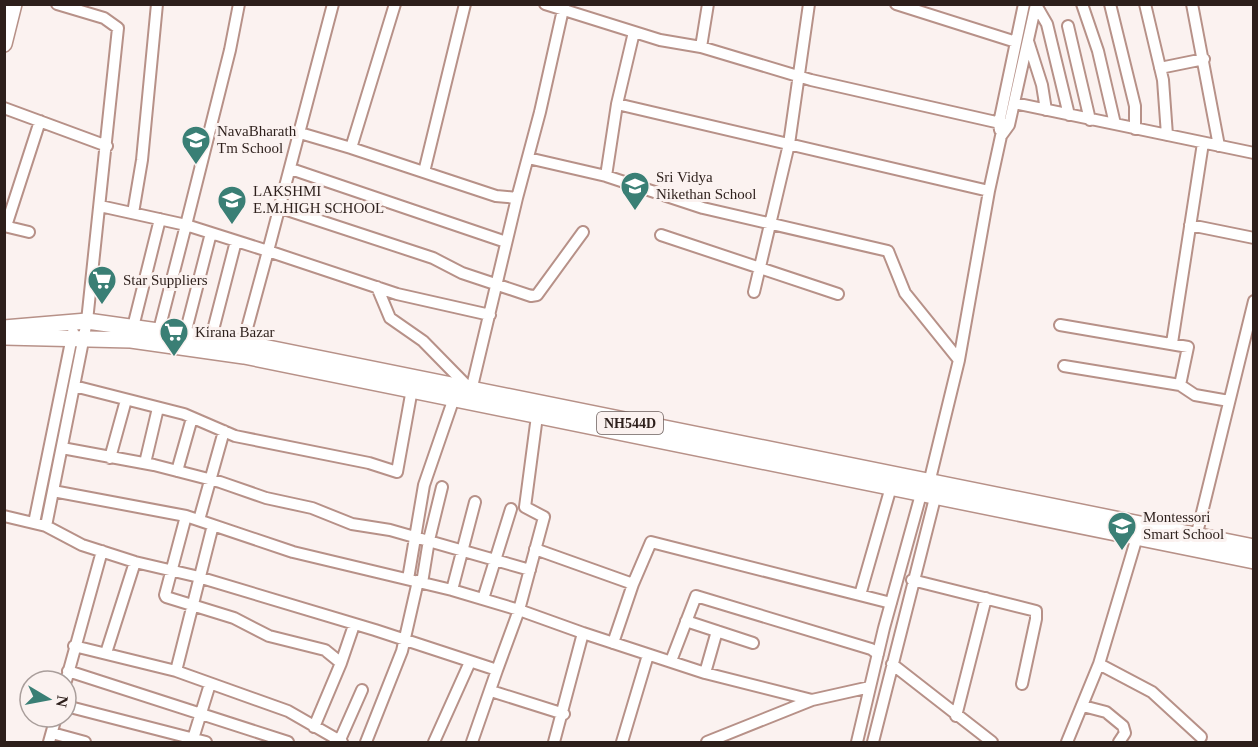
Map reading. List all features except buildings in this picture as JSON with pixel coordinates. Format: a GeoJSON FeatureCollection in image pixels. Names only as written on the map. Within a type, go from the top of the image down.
{"type":"FeatureCollection","features":[{"type":"Feature","properties":{"kind":"highway"},"geometry":{"type":"LineString","coordinates":[[5,39],[14,4]]}},
{"type":"Feature","properties":{"kind":"highway","name":"NH544D"},"geometry":{"type":"LineString","coordinates":[[4,328],[81,321],[243,343],[465,396],[930,488],[1254,547]]}},
{"type":"Feature","properties":{"kind":"highway","name":"NH544D"},"geometry":{"type":"LineString","coordinates":[[4,338],[78,338],[156,342],[412,389],[465,396],[537,416],[619,427],[891,487],[930,488],[1137,537],[1254,561]]}},
{"type":"Feature","properties":{"kind":"street"},"geometry":{"type":"LineString","coordinates":[[34,523],[81,321],[100,206],[118,28],[104,18],[57,4]]}},
{"type":"Feature","properties":{"kind":"street"},"geometry":{"type":"LineString","coordinates":[[133,213],[142,160],[158,4]]}},
{"type":"Feature","properties":{"kind":"street"},"geometry":{"type":"LineString","coordinates":[[159,330],[230,50],[238,4]]}},
{"type":"Feature","properties":{"kind":"street"},"geometry":{"type":"LineString","coordinates":[[243,343],[281,208],[333,4]]}},
{"type":"Feature","properties":{"kind":"street"},"geometry":{"type":"LineString","coordinates":[[351,148],[395,4]]}},
{"type":"Feature","properties":{"kind":"street"},"geometry":{"type":"LineString","coordinates":[[424,172],[465,4]]}},
{"type":"Feature","properties":{"kind":"street"},"geometry":{"type":"LineString","coordinates":[[545,4],[563,7],[660,40],[701,47],[798,76],[1004,124]]}},
{"type":"Feature","properties":{"kind":"street"},"geometry":{"type":"LineString","coordinates":[[701,47],[708,4]]}},
{"type":"Feature","properties":{"kind":"street"},"geometry":{"type":"LineString","coordinates":[[754,291],[789,144],[809,4]]}},
{"type":"Feature","properties":{"kind":"street"},"geometry":{"type":"LineString","coordinates":[[896,4],[1022,41],[1042,85],[1046,110]]}},
{"type":"Feature","properties":{"kind":"street"},"geometry":{"type":"LineString","coordinates":[[1004,124],[1014,103],[1024,4]]}},
{"type":"Feature","properties":{"kind":"street"},"geometry":{"type":"LineString","coordinates":[[873,742],[912,580],[959,360],[1001,136],[1022,41],[1036,4]]}},
{"type":"Feature","properties":{"kind":"street"},"geometry":{"type":"LineString","coordinates":[[1036,4],[1047,24],[1069,115]]}},
{"type":"Feature","properties":{"kind":"street"},"geometry":{"type":"LineString","coordinates":[[1082,4],[1098,51],[1114,124]]}},
{"type":"Feature","properties":{"kind":"street"},"geometry":{"type":"LineString","coordinates":[[1110,4],[1135,106],[1135,129]]}},
{"type":"Feature","properties":{"kind":"street"},"geometry":{"type":"LineString","coordinates":[[1144,4],[1160,68],[1167,135]]}},
{"type":"Feature","properties":{"kind":"street"},"geometry":{"type":"LineString","coordinates":[[1192,4],[1219,146]]}},
{"type":"Feature","properties":{"kind":"street"},"geometry":{"type":"LineString","coordinates":[[416,581],[413,536],[428,472],[465,396],[490,315],[563,7]]}},
{"type":"Feature","properties":{"kind":"street"},"geometry":{"type":"LineString","coordinates":[[1068,26],[1090,120]]}},
{"type":"Feature","properties":{"kind":"street"},"geometry":{"type":"LineString","coordinates":[[606,176],[617,104],[634,32]]}},
{"type":"Feature","properties":{"kind":"street"},"geometry":{"type":"LineString","coordinates":[[1160,68],[1204,59]]}},
{"type":"Feature","properties":{"kind":"street"},"geometry":{"type":"LineString","coordinates":[[1014,103],[1254,153]]}},
{"type":"Feature","properties":{"kind":"street"},"geometry":{"type":"LineString","coordinates":[[617,104],[989,191]]}},
{"type":"Feature","properties":{"kind":"street"},"geometry":{"type":"LineString","coordinates":[[4,108],[107,146]]}},
{"type":"Feature","properties":{"kind":"street"},"geometry":{"type":"LineString","coordinates":[[29,232],[5,226],[40,121]]}},
{"type":"Feature","properties":{"kind":"street"},"geometry":{"type":"LineString","coordinates":[[300,133],[496,196],[517,198]]}},
{"type":"Feature","properties":{"kind":"street"},"geometry":{"type":"LineString","coordinates":[[1172,343],[1203,143]]}},
{"type":"Feature","properties":{"kind":"street"},"geometry":{"type":"LineString","coordinates":[[528,158],[606,176],[703,208],[888,251],[905,293],[959,360]]}},
{"type":"Feature","properties":{"kind":"street"},"geometry":{"type":"LineString","coordinates":[[291,170],[506,242]]}},
{"type":"Feature","properties":{"kind":"street"},"geometry":{"type":"LineString","coordinates":[[100,206],[186,225],[377,286],[490,315]]}},
{"type":"Feature","properties":{"kind":"street"},"geometry":{"type":"LineString","coordinates":[[281,208],[433,258],[462,273],[531,296],[537,295],[583,232]]}},
{"type":"Feature","properties":{"kind":"street"},"geometry":{"type":"LineString","coordinates":[[133,327],[160,219]]}},
{"type":"Feature","properties":{"kind":"street"},"geometry":{"type":"LineString","coordinates":[[1190,225],[1254,238]]}},
{"type":"Feature","properties":{"kind":"street"},"geometry":{"type":"LineString","coordinates":[[185,334],[211,233]]}},
{"type":"Feature","properties":{"kind":"street"},"geometry":{"type":"LineString","coordinates":[[661,235],[838,294]]}},
{"type":"Feature","properties":{"kind":"street"},"geometry":{"type":"LineString","coordinates":[[211,338],[236,241]]}},
{"type":"Feature","properties":{"kind":"street"},"geometry":{"type":"LineString","coordinates":[[377,286],[390,318],[423,341],[465,396]]}},
{"type":"Feature","properties":{"kind":"street"},"geometry":{"type":"LineString","coordinates":[[1196,537],[1254,301]]}},
{"type":"Feature","properties":{"kind":"street"},"geometry":{"type":"LineString","coordinates":[[1060,325],[1136,340],[1172,343],[1188,347],[1180,385]]}},
{"type":"Feature","properties":{"kind":"street"},"geometry":{"type":"LineString","coordinates":[[46,526],[74,386],[78,338]]}},
{"type":"Feature","properties":{"kind":"street"},"geometry":{"type":"LineString","coordinates":[[1064,366],[1180,385],[1195,395],[1229,401]]}},
{"type":"Feature","properties":{"kind":"street"},"geometry":{"type":"LineString","coordinates":[[74,386],[192,417],[224,431],[397,472],[412,389]]}},
{"type":"Feature","properties":{"kind":"street"},"geometry":{"type":"LineString","coordinates":[[110,458],[126,400]]}},
{"type":"Feature","properties":{"kind":"street"},"geometry":{"type":"LineString","coordinates":[[145,464],[158,408]]}},
{"type":"Feature","properties":{"kind":"street"},"geometry":{"type":"LineString","coordinates":[[472,742],[519,610],[544,516],[525,507],[537,416]]}},
{"type":"Feature","properties":{"kind":"street"},"geometry":{"type":"LineString","coordinates":[[177,471],[192,417]]}},
{"type":"Feature","properties":{"kind":"street"},"geometry":{"type":"LineString","coordinates":[[199,520],[224,431]]}},
{"type":"Feature","properties":{"kind":"street"},"geometry":{"type":"LineString","coordinates":[[62,447],[209,479],[266,498],[312,508],[352,524],[429,540],[530,570]]}},
{"type":"Feature","properties":{"kind":"street"},"geometry":{"type":"LineString","coordinates":[[366,742],[405,642],[416,581],[442,487]]}},
{"type":"Feature","properties":{"kind":"street"},"geometry":{"type":"LineString","coordinates":[[860,595],[891,487]]}},
{"type":"Feature","properties":{"kind":"street"},"geometry":{"type":"LineString","coordinates":[[857,742],[891,603],[930,488]]}},
{"type":"Feature","properties":{"kind":"street"},"geometry":{"type":"LineString","coordinates":[[53,491],[186,516],[293,552],[452,590],[519,610],[705,673],[812,700]]}},
{"type":"Feature","properties":{"kind":"street"},"geometry":{"type":"LineString","coordinates":[[452,590],[475,502]]}},
{"type":"Feature","properties":{"kind":"street"},"geometry":{"type":"LineString","coordinates":[[483,599],[512,509]]}},
{"type":"Feature","properties":{"kind":"street"},"geometry":{"type":"LineString","coordinates":[[4,516],[46,526],[82,545],[135,562],[199,577],[497,670]]}},
{"type":"Feature","properties":{"kind":"street"},"geometry":{"type":"LineString","coordinates":[[186,516],[166,597],[191,607],[234,618],[269,636],[325,650],[341,663]]}},
{"type":"Feature","properties":{"kind":"street"},"geometry":{"type":"LineString","coordinates":[[176,670],[213,525]]}},
{"type":"Feature","properties":{"kind":"street"},"geometry":{"type":"LineString","coordinates":[[1067,742],[1099,664],[1137,537]]}},
{"type":"Feature","properties":{"kind":"street"},"geometry":{"type":"LineString","coordinates":[[613,643],[648,544],[654,542],[891,603]]}},
{"type":"Feature","properties":{"kind":"street"},"geometry":{"type":"LineString","coordinates":[[535,549],[633,584]]}},
{"type":"Feature","properties":{"kind":"street"},"geometry":{"type":"LineString","coordinates":[[69,669],[102,551]]}},
{"type":"Feature","properties":{"kind":"street"},"geometry":{"type":"LineString","coordinates":[[106,654],[135,562]]}},
{"type":"Feature","properties":{"kind":"street"},"geometry":{"type":"LineString","coordinates":[[912,580],[1037,612],[1022,684]]}},
{"type":"Feature","properties":{"kind":"street"},"geometry":{"type":"LineString","coordinates":[[671,661],[694,597],[699,596],[871,649],[878,654]]}},
{"type":"Feature","properties":{"kind":"street"},"geometry":{"type":"LineString","coordinates":[[956,716],[986,598]]}},
{"type":"Feature","properties":{"kind":"street"},"geometry":{"type":"LineString","coordinates":[[686,621],[753,643]]}},
{"type":"Feature","properties":{"kind":"street"},"geometry":{"type":"LineString","coordinates":[[314,727],[354,625]]}},
{"type":"Feature","properties":{"kind":"street"},"geometry":{"type":"LineString","coordinates":[[705,673],[717,632]]}},
{"type":"Feature","properties":{"kind":"street"},"geometry":{"type":"LineString","coordinates":[[554,742],[564,714],[583,633]]}},
{"type":"Feature","properties":{"kind":"street"},"geometry":{"type":"LineString","coordinates":[[74,646],[176,670],[288,711],[340,742],[362,690]]}},
{"type":"Feature","properties":{"kind":"street"},"geometry":{"type":"LineString","coordinates":[[622,742],[648,654]]}},
{"type":"Feature","properties":{"kind":"street"},"geometry":{"type":"LineString","coordinates":[[434,742],[470,663]]}},
{"type":"Feature","properties":{"kind":"street"},"geometry":{"type":"LineString","coordinates":[[892,664],[992,742]]}},
{"type":"Feature","properties":{"kind":"street"},"geometry":{"type":"LineString","coordinates":[[1099,664],[1152,692],[1202,737]]}},
{"type":"Feature","properties":{"kind":"street"},"geometry":{"type":"LineString","coordinates":[[78,679],[201,713],[288,742]]}},
{"type":"Feature","properties":{"kind":"street"},"geometry":{"type":"LineString","coordinates":[[193,741],[210,684]]}},
{"type":"Feature","properties":{"kind":"street"},"geometry":{"type":"LineString","coordinates":[[707,742],[812,700],[870,687]]}},
{"type":"Feature","properties":{"kind":"street"},"geometry":{"type":"LineString","coordinates":[[491,691],[564,714]]}},
{"type":"Feature","properties":{"kind":"street"},"geometry":{"type":"LineString","coordinates":[[1083,705],[1106,712],[1124,726],[1125,733],[1119,742]]}},
{"type":"Feature","properties":{"kind":"street"},"geometry":{"type":"LineString","coordinates":[[78,709],[193,741],[206,742]]}},
{"type":"Feature","properties":{"kind":"street"},"geometry":{"type":"LineString","coordinates":[[50,737],[85,742]]}},
{"type":"Feature","properties":{"kind":"place","name":"NavaBharath Tm School"},"geometry":{"type":"Point","coordinates":[196,166]}},
{"type":"Feature","properties":{"kind":"place","name":"Sri Vidya Nikethan School"},"geometry":{"type":"Point","coordinates":[635,212]}},
{"type":"Feature","properties":{"kind":"place","name":"LAKSHMI E.M.HIGH SCHOOL"},"geometry":{"type":"Point","coordinates":[232,226]}},
{"type":"Feature","properties":{"kind":"place","name":"Star Suppliers"},"geometry":{"type":"Point","coordinates":[102,306]}},
{"type":"Feature","properties":{"kind":"place","name":"Kirana Bazar"},"geometry":{"type":"Point","coordinates":[174,358]}},
{"type":"Feature","properties":{"kind":"place","name":"Montessori Smart School"},"geometry":{"type":"Point","coordinates":[1122,552]}}]}
